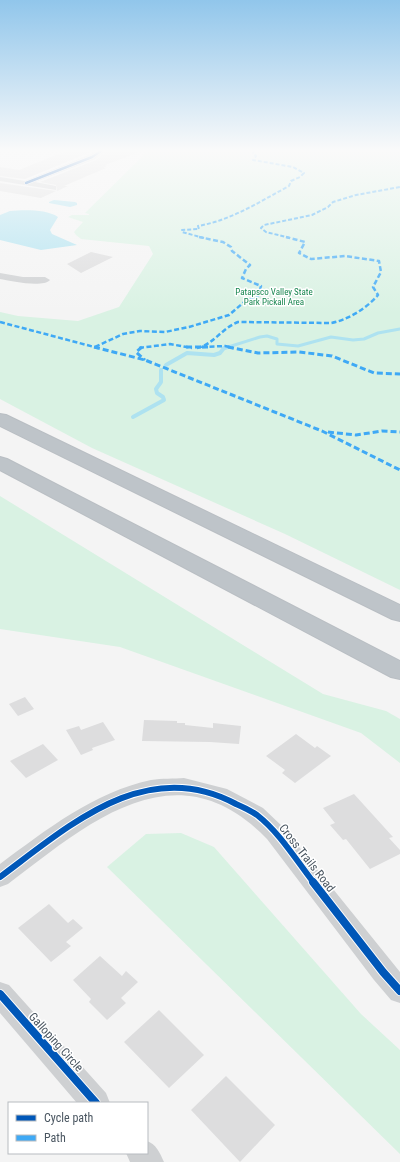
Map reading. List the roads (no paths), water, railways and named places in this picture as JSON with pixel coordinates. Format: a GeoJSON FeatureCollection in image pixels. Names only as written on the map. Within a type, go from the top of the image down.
{"type":"FeatureCollection","features":[{"type":"Feature","properties":{"kind":"highway"},"geometry":{"type":"LineString","coordinates":[[0,419],[400,614]]}},
{"type":"Feature","properties":{"kind":"highway"},"geometry":{"type":"LineString","coordinates":[[0,463],[400,671]]}},
{"type":"Feature","properties":{"kind":"street"},"geometry":{"type":"LineString","coordinates":[[0,276],[23,280],[45,280]]}},
{"type":"Feature","properties":{"kind":"street","name":"Cross Trails Road"},"geometry":{"type":"LineString","coordinates":[[0,877],[77,822],[108,802],[134,792],[159,787],[184,786],[208,790],[235,801],[256,815],[275,833],[383,972],[400,991]]}},
{"type":"Feature","properties":{"kind":"street","name":"Galloping Circle"},"geometry":{"type":"LineString","coordinates":[[0,994],[95,1102]]}},
{"type":"Feature","properties":{"kind":"street"},"geometry":{"type":"LineString","coordinates":[[142,1154],[149,1162]]}},
{"type":"Feature","properties":{"kind":"water"},"geometry":{"type":"Polygon","coordinates":[[[61,205],[76,205],[70,207],[61,205]]]}},
{"type":"Feature","properties":{"kind":"water"},"geometry":{"type":"Polygon","coordinates":[[[22,210],[53,214],[58,217],[50,230],[52,234],[77,245],[41,250],[0,240],[0,215],[10,211],[22,210]]]}},
{"type":"Feature","properties":{"kind":"waterway"},"geometry":{"type":"LineString","coordinates":[[225,348],[267,336],[277,339],[277,344],[298,346],[331,337],[353,340],[364,339],[378,333],[400,329]]}},
{"type":"Feature","properties":{"kind":"waterway"},"geometry":{"type":"LineString","coordinates":[[166,365],[187,353],[214,355],[220,353],[224,348],[228,347]]}},
{"type":"Feature","properties":{"kind":"waterway"},"geometry":{"type":"LineString","coordinates":[[133,417],[164,400],[163,397],[157,393],[156,389],[161,382],[161,370]]}},
{"type":"Feature","properties":{"kind":"park label","name":"Patapsco Valley State Park Pickall Area"},"geometry":{"type":"Point","coordinates":[274,298]}}]}
